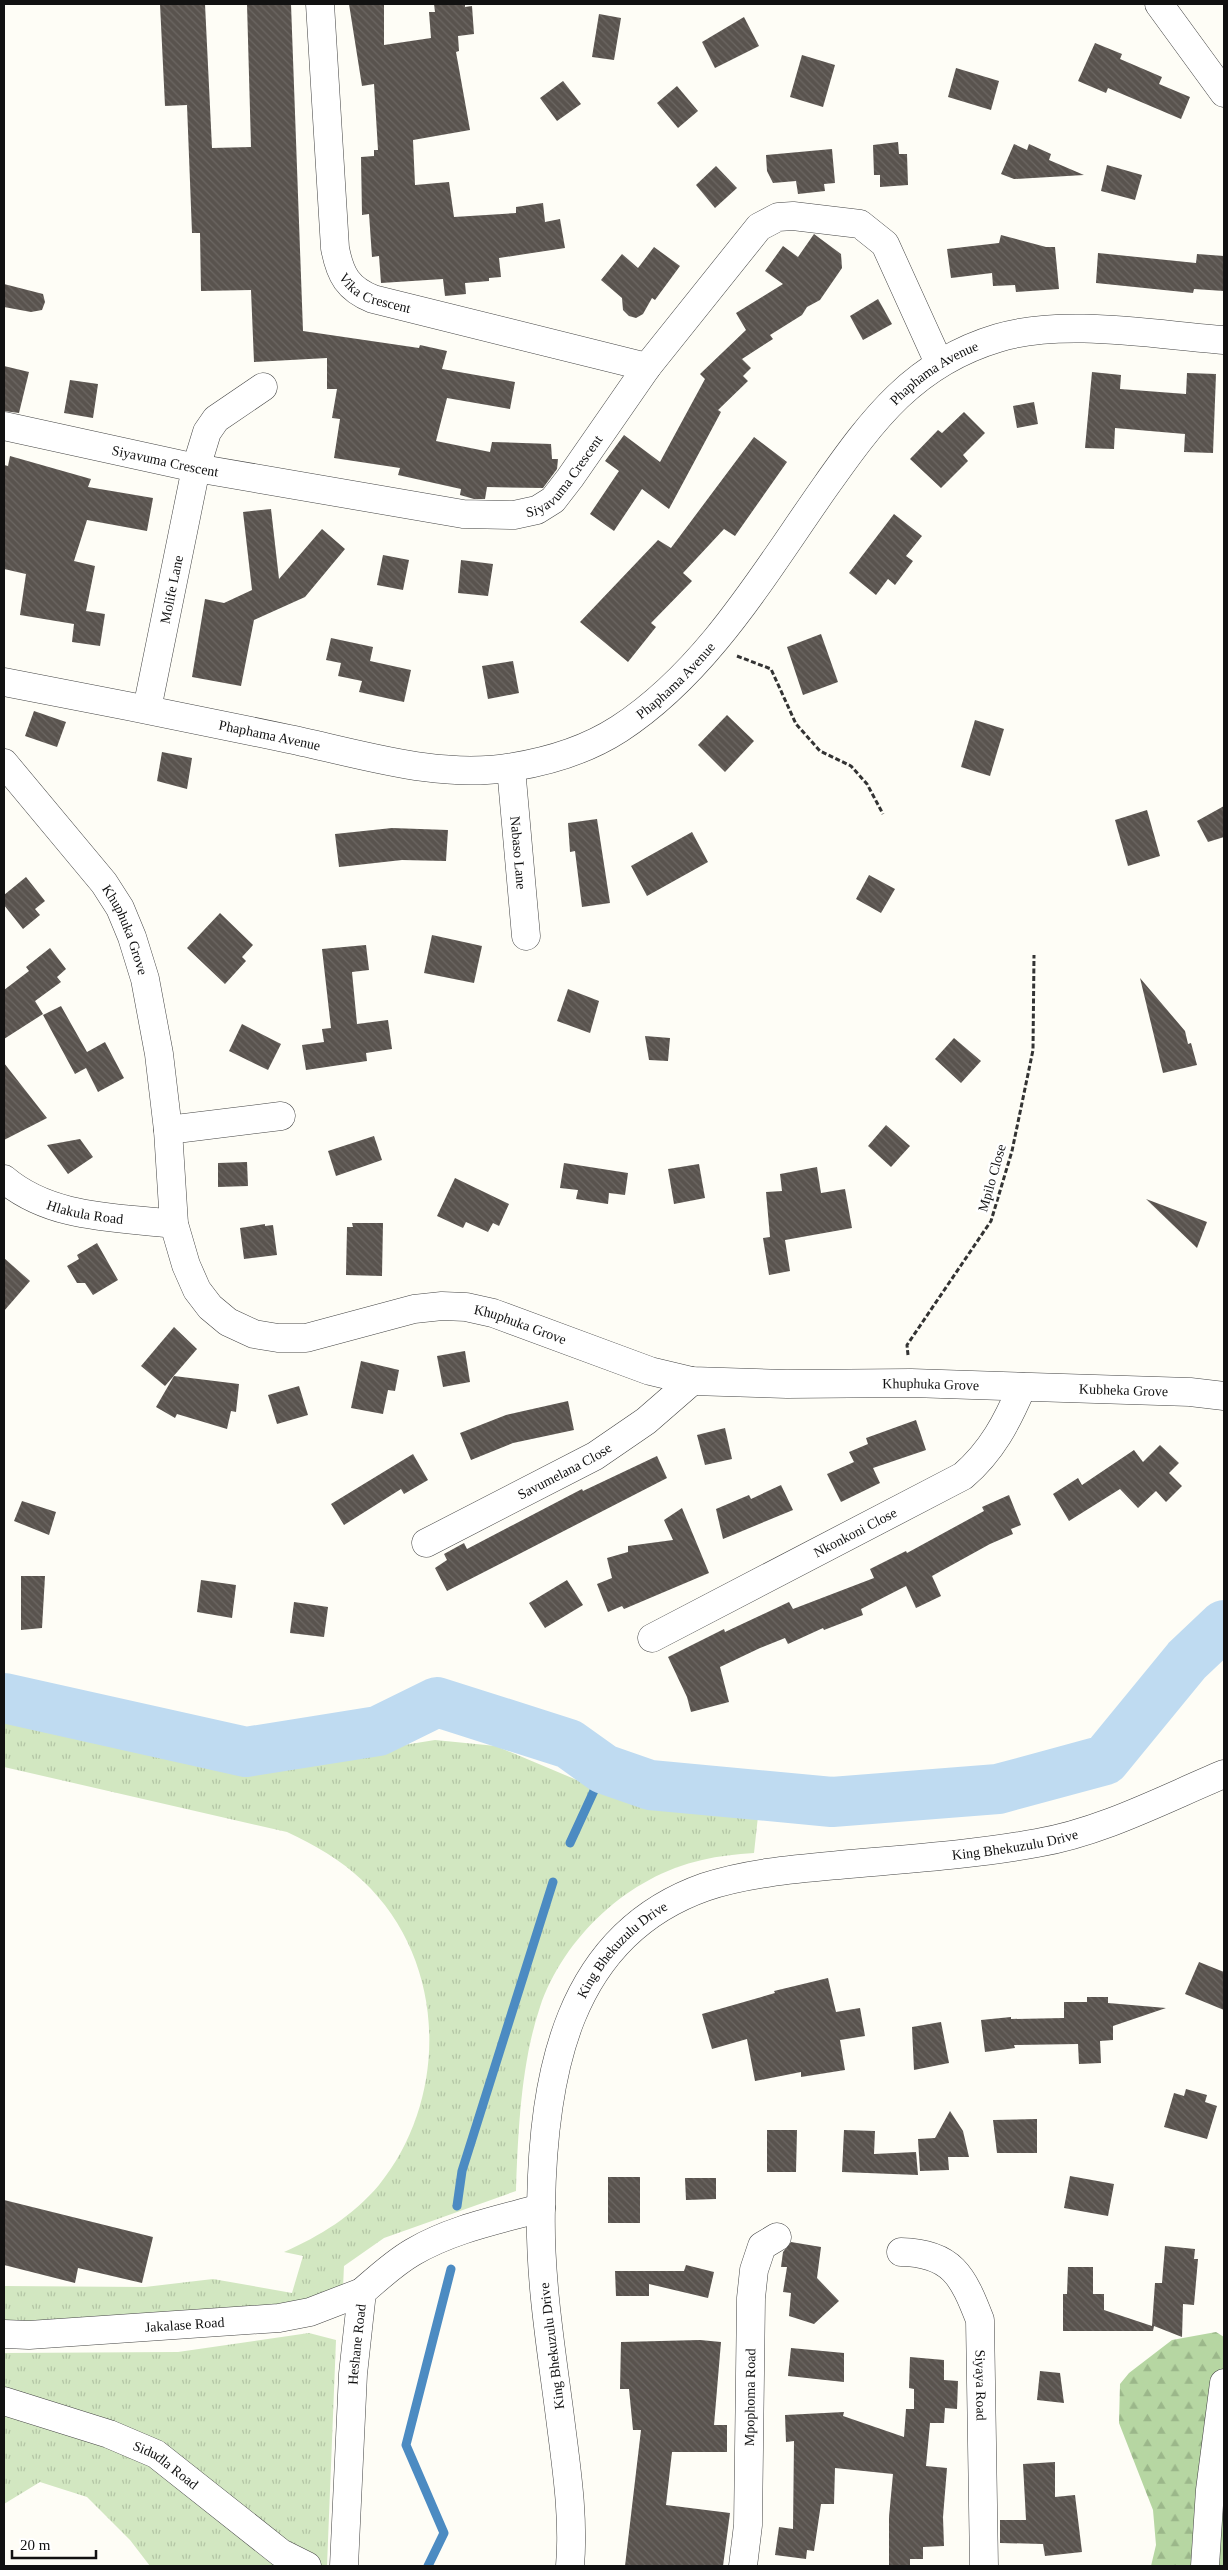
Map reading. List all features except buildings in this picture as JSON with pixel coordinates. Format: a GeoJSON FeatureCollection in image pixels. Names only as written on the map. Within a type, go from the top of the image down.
{"type":"FeatureCollection","features":[{"type":"Feature","properties":{"kind":"street","name":"Vika Crescent"},"geometry":{"type":"LineString","coordinates":[[320,4],[334,248],[338,265],[358,293],[373,299],[647,367]]}},
{"type":"Feature","properties":{"kind":"street"},"geometry":{"type":"LineString","coordinates":[[1159,4],[1224,93]]}},
{"type":"Feature","properties":{"kind":"street","name":"Siyavuma Crescent"},"geometry":{"type":"LineString","coordinates":[[4,426],[196,468],[463,514],[514,515],[537,510],[553,500],[647,367],[759,227],[778,217],[793,216],[860,224],[885,244],[939,364]]}},
{"type":"Feature","properties":{"kind":"street","name":"Phaphama Avenue"},"geometry":{"type":"LineString","coordinates":[[4,682],[147,709],[433,769],[510,768],[555,758],[584,748],[617,730],[656,703],[728,624],[862,435],[902,391],[939,364],[974,346],[1000,337],[1055,329],[1224,340]]}},
{"type":"Feature","properties":{"kind":"street","name":"Molife Lane"},"geometry":{"type":"LineString","coordinates":[[147,709],[196,468],[207,432],[216,419],[263,388]]}},
{"type":"Feature","properties":{"kind":"street","name":"Khuphuka Grove"},"geometry":{"type":"LineString","coordinates":[[4,763],[104,882],[120,908],[145,979],[159,1054],[168,1130],[174,1224],[186,1265],[197,1290],[210,1307],[228,1322],[254,1334],[278,1338],[306,1338],[414,1309],[466,1306],[493,1313],[650,1371],[692,1381],[787,1384],[911,1383],[1022,1387]]}},
{"type":"Feature","properties":{"kind":"street","name":"Nabaso Lane"},"geometry":{"type":"LineString","coordinates":[[510,768],[526,936]]}},
{"type":"Feature","properties":{"kind":"street"},"geometry":{"type":"LineString","coordinates":[[168,1130],[281,1116]]}},
{"type":"Feature","properties":{"kind":"street","name":"Hlakula Road"},"geometry":{"type":"LineString","coordinates":[[4,1179],[17,1190],[62,1210],[174,1224]]}},
{"type":"Feature","properties":{"kind":"street","name":"Savumelana Close"},"geometry":{"type":"LineString","coordinates":[[426,1543],[595,1456],[646,1421],[692,1381]]}},
{"type":"Feature","properties":{"kind":"street","name":"Kubheka Grove"},"geometry":{"type":"LineString","coordinates":[[1022,1387],[1190,1392],[1224,1396]]}},
{"type":"Feature","properties":{"kind":"street","name":"Nkonkoni Close"},"geometry":{"type":"LineString","coordinates":[[652,1638],[964,1476],[981,1461],[995,1441],[1008,1420],[1022,1387]]}},
{"type":"Feature","properties":{"kind":"street","name":"King Bhekuzulu Drive"},"geometry":{"type":"LineString","coordinates":[[570,2566],[571,2498],[544,2285],[540,2208],[552,2086],[573,2010],[592,1974],[610,1950],[629,1930],[672,1901],[706,1887],[740,1878],[808,1868],[978,1852],[1040,1843],[1088,1831],[1224,1774]]}},
{"type":"Feature","properties":{"kind":"street","name":"Heshane Road"},"geometry":{"type":"LineString","coordinates":[[344,2566],[353,2383],[362,2292],[384,2272],[413,2252],[438,2240],[540,2208]]}},
{"type":"Feature","properties":{"kind":"street","name":"Mpophoma Road"},"geometry":{"type":"LineString","coordinates":[[743,2566],[748,2525],[754,2270],[762,2246],[777,2237]]}},
{"type":"Feature","properties":{"kind":"street","name":"Siyaya Road"},"geometry":{"type":"LineString","coordinates":[[901,2252],[922,2252],[943,2260],[956,2270],[968,2290],[980,2320],[984,2566]]}},
{"type":"Feature","properties":{"kind":"street","name":"Jakalase Road"},"geometry":{"type":"LineString","coordinates":[[4,2334],[28,2335],[279,2318],[310,2312],[362,2292]]}},
{"type":"Feature","properties":{"kind":"street"},"geometry":{"type":"LineString","coordinates":[[1205,2566],[1211,2482],[1224,2383]]}},
{"type":"Feature","properties":{"kind":"street","name":"Sidudla Road"},"geometry":{"type":"LineString","coordinates":[[4,2401],[110,2434],[156,2454],[280,2553],[307,2566]]}},
{"type":"Feature","properties":{"kind":"path"},"geometry":{"type":"LineString","coordinates":[[728,624],[736,655],[771,669],[796,724],[820,752],[851,766],[867,784],[883,814]]}},
{"type":"Feature","properties":{"kind":"path","name":"Mpilo Close"},"geometry":{"type":"LineString","coordinates":[[911,1383],[907,1345],[991,1221],[1012,1151],[1033,1050],[1034,955]]}},
{"type":"Feature","properties":{"kind":"green space"},"geometry":{"type":"Polygon","coordinates":[[[4,1706],[244,1766],[267,1767],[435,1740],[496,1746],[622,1799],[759,1807],[754,1853],[702,1860],[675,1868],[649,1880],[625,1895],[603,1913],[565,1957],[551,1981],[540,2007],[529,2051],[519,2122],[516,2191],[384,2238],[344,2266],[343,2287],[293,2306],[92,2319],[4,2322],[4,2286],[145,2287],[213,2279],[292,2293],[303,2256],[284,2252],[323,2232],[347,2216],[379,2185],[402,2150],[418,2111],[427,2071],[429,2030],[424,1989],[411,1949],[391,1913],[363,1881],[346,1866],[318,1848],[287,1832],[4,1767],[4,1706]]]}},
{"type":"Feature","properties":{"kind":"green space"},"geometry":{"type":"Polygon","coordinates":[[[1216,2332],[1224,2337],[1224,2566],[1151,2566],[1156,2545],[1153,2510],[1119,2423],[1120,2384],[1129,2373],[1172,2340],[1216,2332]]]}},
{"type":"Feature","properties":{"kind":"green space"},"geometry":{"type":"Polygon","coordinates":[[[309,2333],[336,2340],[327,2566],[150,2566],[130,2540],[87,2497],[40,2482],[4,2504],[4,2353],[178,2352],[309,2333]]]}},
{"type":"Feature","properties":{"kind":"waterway"},"geometry":{"type":"LineString","coordinates":[[4,1698],[246,1752],[378,1731],[437,1702],[569,1744],[604,1769],[650,1785],[832,1802],[998,1789],[1105,1760],[1187,1660],[1224,1625]]}},
{"type":"Feature","properties":{"kind":"waterway"},"geometry":{"type":"LineString","coordinates":[[570,1843],[604,1769]]}},
{"type":"Feature","properties":{"kind":"waterway"},"geometry":{"type":"LineString","coordinates":[[457,2206],[462,2171],[553,1882]]}},
{"type":"Feature","properties":{"kind":"waterway"},"geometry":{"type":"LineString","coordinates":[[428,2566],[444,2533],[406,2445],[451,2269]]}}]}
